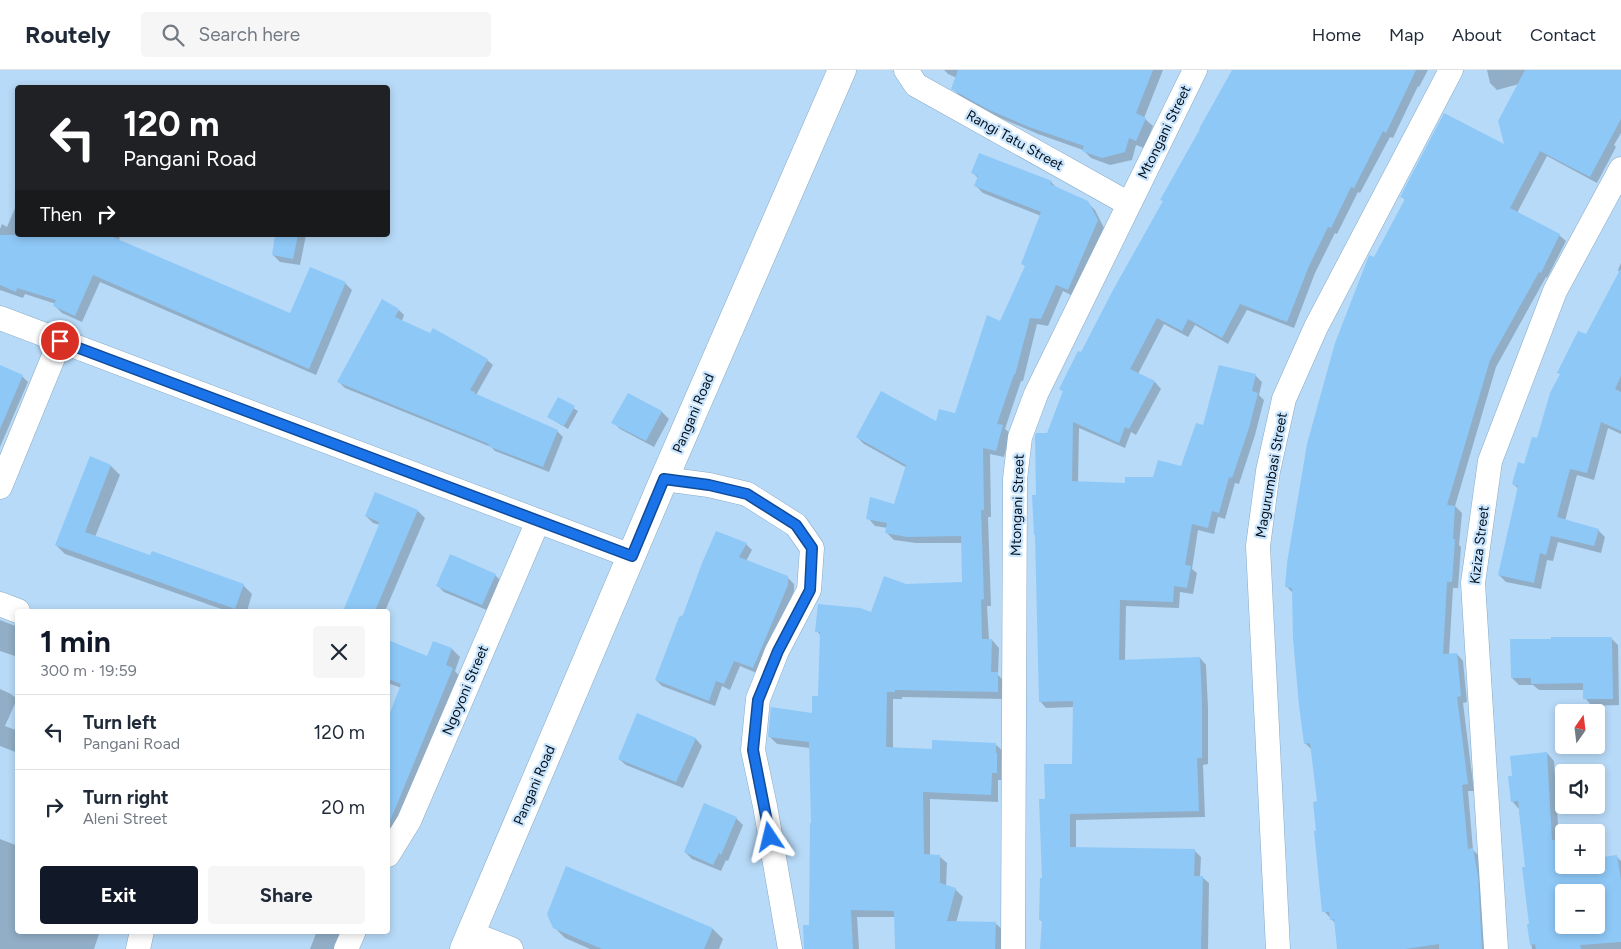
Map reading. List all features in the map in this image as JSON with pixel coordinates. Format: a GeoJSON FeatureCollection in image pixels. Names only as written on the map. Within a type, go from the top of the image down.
{"type":"FeatureCollection","features":[{"type":"Feature","properties":{"kind":"main road","name":"Pangani Road"},"geometry":{"type":"LineString","coordinates":[[467,941],[664,479],[842,70]]}},
{"type":"Feature","properties":{"kind":"street","name":"Rangi Tatu Street"},"geometry":{"type":"LineString","coordinates":[[906,70],[916,85],[1129,204]]}},
{"type":"Feature","properties":{"kind":"street","name":"Mtongani Street"},"geometry":{"type":"LineString","coordinates":[[1013,949],[1015,479],[1020,437],[1036,394],[1194,70]]}},
{"type":"Feature","properties":{"kind":"street","name":"Magurumbasi Street"},"geometry":{"type":"LineString","coordinates":[[1278,949],[1258,546],[1268,471],[1284,399],[1316,327],[1451,70]]}},
{"type":"Feature","properties":{"kind":"street","name":"Kiziza Street"},"geometry":{"type":"LineString","coordinates":[[1496,949],[1473,584],[1490,461],[1555,291],[1621,169]]}},
{"type":"Feature","properties":{"kind":"street"},"geometry":{"type":"LineString","coordinates":[[0,318],[632,556]]}},
{"type":"Feature","properties":{"kind":"street"},"geometry":{"type":"LineString","coordinates":[[0,487],[60,341]]}},
{"type":"Feature","properties":{"kind":"street"},"geometry":{"type":"LineString","coordinates":[[664,479],[709,485],[747,494],[796,525],[812,548],[810,590],[778,651],[758,700],[753,750],[790,949]]}},
{"type":"Feature","properties":{"kind":"street","name":"Ngoyoni Street"},"geometry":{"type":"LineString","coordinates":[[390,852],[409,821],[538,521]]}},
{"type":"Feature","properties":{"kind":"street"},"geometry":{"type":"LineString","coordinates":[[0,604],[15,610]]}},
{"type":"Feature","properties":{"kind":"street"},"geometry":{"type":"LineString","coordinates":[[138,949],[141,934]]}},
{"type":"Feature","properties":{"kind":"street"},"geometry":{"type":"LineString","coordinates":[[346,949],[353,934]]}},
{"type":"Feature","properties":{"kind":"street"},"geometry":{"type":"LineString","coordinates":[[467,941],[511,949]]}},
{"type":"Feature","properties":{"kind":"building"},"geometry":{"type":"Polygon","coordinates":[[[958,70],[1153,70],[1136,113],[1146,118],[1136,141],[1129,138],[1125,152],[1102,158],[1082,151],[1084,146],[1029,127],[987,109],[951,89],[958,70]]]}},
{"type":"Feature","properties":{"kind":"building"},"geometry":{"type":"Polygon","coordinates":[[[1232,70],[1416,70],[1386,133],[1383,131],[1354,188],[1351,187],[1331,228],[1328,227],[1309,266],[1287,322],[1240,304],[1222,338],[1188,319],[1182,331],[1157,318],[1130,369],[1155,381],[1129,429],[1125,427],[1119,443],[1073,422],[1072,481],[1125,483],[1125,477],[1153,477],[1158,460],[1181,466],[1196,423],[1203,425],[1219,365],[1256,374],[1252,391],[1258,393],[1249,428],[1232,478],[1229,477],[1219,513],[1212,511],[1208,528],[1192,524],[1185,565],[1191,566],[1187,588],[1174,586],[1173,602],[1120,600],[1119,660],[1200,657],[1202,758],[1197,758],[1199,811],[1070,814],[1070,847],[1195,849],[1194,876],[1203,876],[1201,949],[1040,949],[1042,920],[1039,920],[1040,878],[1042,878],[1039,799],[1045,799],[1044,764],[1072,764],[1073,701],[1039,702],[1035,535],[1032,495],[1036,495],[1035,436],[1036,433],[1047,433],[1063,391],[1059,389],[1078,351],[1081,352],[1163,201],[1160,200],[1232,70]]]}},
{"type":"Feature","properties":{"kind":"building"},"geometry":{"type":"Polygon","coordinates":[[[1525,70],[1621,70],[1621,119],[1590,177],[1540,151],[1510,208],[1560,234],[1541,273],[1539,272],[1490,360],[1447,505],[1455,506],[1453,539],[1455,539],[1452,582],[1447,582],[1443,654],[1457,653],[1461,696],[1457,697],[1468,784],[1462,785],[1468,849],[1473,848],[1478,877],[1482,949],[1439,949],[1439,944],[1405,949],[1337,949],[1334,919],[1330,920],[1329,912],[1322,912],[1314,831],[1316,831],[1313,802],[1317,801],[1310,743],[1304,744],[1299,705],[1293,639],[1292,588],[1285,587],[1287,563],[1307,444],[1335,343],[1369,255],[1374,257],[1405,199],[1400,197],[1444,113],[1504,144],[1498,121],[1525,70]]]}},
{"type":"Feature","properties":{"kind":"building"},"geometry":{"type":"Polygon","coordinates":[[[979,153],[1052,181],[1050,184],[1088,201],[1098,220],[1068,290],[1056,285],[1041,319],[1030,318],[1015,375],[997,424],[1003,425],[996,451],[983,448],[984,510],[981,510],[984,599],[981,600],[982,639],[992,639],[991,672],[998,672],[998,692],[895,690],[895,692],[887,692],[886,747],[932,749],[932,740],[996,743],[997,773],[992,773],[991,795],[923,792],[924,854],[940,855],[940,883],[956,888],[947,921],[996,922],[995,949],[895,949],[894,911],[851,910],[853,949],[804,949],[803,925],[809,925],[811,823],[809,742],[768,737],[771,707],[812,713],[812,696],[818,696],[820,632],[815,632],[818,604],[860,608],[871,612],[884,576],[906,584],[962,582],[961,536],[907,537],[885,533],[887,523],[866,519],[870,497],[894,504],[906,465],[856,437],[881,391],[936,421],[939,409],[955,413],[987,315],[1000,321],[1025,266],[1021,264],[1041,212],[974,186],[978,176],[971,173],[979,153]]]}},
{"type":"Feature","properties":{"kind":"building"},"geometry":{"type":"Polygon","coordinates":[[[0,235],[15,235],[15,237],[113,237],[290,313],[310,267],[346,282],[309,369],[93,275],[75,316],[53,306],[56,300],[17,288],[16,292],[0,285],[0,235]]]}},
{"type":"Feature","properties":{"kind":"building"},"geometry":{"type":"Polygon","coordinates":[[[275,237],[298,237],[293,259],[272,255],[275,237]]]}},
{"type":"Feature","properties":{"kind":"building"},"geometry":{"type":"Polygon","coordinates":[[[1621,268],[1621,376],[1615,389],[1621,392],[1621,431],[1601,422],[1587,473],[1570,469],[1557,517],[1599,529],[1594,546],[1551,536],[1546,555],[1540,553],[1534,583],[1498,575],[1518,486],[1512,484],[1518,462],[1524,464],[1532,437],[1537,438],[1550,393],[1560,374],[1557,373],[1578,331],[1586,334],[1621,268]]]}},
{"type":"Feature","properties":{"kind":"building"},"geometry":{"type":"Polygon","coordinates":[[[382,299],[399,309],[395,317],[430,333],[433,328],[488,359],[470,390],[474,393],[558,430],[543,467],[488,446],[489,444],[337,382],[382,299]]]}},
{"type":"Feature","properties":{"kind":"building"},"geometry":{"type":"Polygon","coordinates":[[[0,365],[23,375],[0,429],[0,365]]]}},
{"type":"Feature","properties":{"kind":"building"},"geometry":{"type":"Polygon","coordinates":[[[628,393],[662,411],[646,441],[611,423],[628,393]]]}},
{"type":"Feature","properties":{"kind":"building"},"geometry":{"type":"Polygon","coordinates":[[[558,397],[575,406],[564,426],[547,417],[558,397]]]}},
{"type":"Feature","properties":{"kind":"building"},"geometry":{"type":"Polygon","coordinates":[[[90,456],[111,465],[85,532],[150,555],[152,551],[244,584],[235,609],[55,545],[90,456]]]}},
{"type":"Feature","properties":{"kind":"building"},"geometry":{"type":"Polygon","coordinates":[[[375,492],[418,510],[376,609],[344,609],[378,527],[379,522],[365,516],[375,492]]]}},
{"type":"Feature","properties":{"kind":"building"},"geometry":{"type":"Polygon","coordinates":[[[716,531],[747,543],[739,557],[788,576],[788,585],[753,668],[734,661],[724,684],[716,681],[709,701],[655,680],[679,617],[683,615],[716,531]]]}},
{"type":"Feature","properties":{"kind":"building"},"geometry":{"type":"Polygon","coordinates":[[[450,554],[496,574],[482,605],[436,586],[450,554]]]}},
{"type":"Feature","properties":{"kind":"building"},"geometry":{"type":"Polygon","coordinates":[[[1551,637],[1612,637],[1613,699],[1583,699],[1583,683],[1531,684],[1531,678],[1511,678],[1510,639],[1551,639],[1551,637]]]}},
{"type":"Feature","properties":{"kind":"building"},"geometry":{"type":"Polygon","coordinates":[[[390,641],[427,656],[433,641],[452,648],[446,665],[453,668],[390,821],[390,713],[401,684],[390,680],[390,641]]]}},
{"type":"Feature","properties":{"kind":"building"},"geometry":{"type":"Polygon","coordinates":[[[637,713],[696,738],[676,782],[618,759],[637,713]]]}},
{"type":"Feature","properties":{"kind":"building"},"geometry":{"type":"Polygon","coordinates":[[[1547,752],[1552,840],[1555,840],[1555,874],[1605,874],[1605,857],[1617,855],[1621,880],[1621,942],[1580,945],[1581,949],[1536,949],[1535,944],[1530,945],[1518,801],[1511,802],[1508,776],[1512,776],[1510,756],[1547,752]]]}},
{"type":"Feature","properties":{"kind":"building"},"geometry":{"type":"Polygon","coordinates":[[[704,803],[737,817],[721,855],[719,853],[713,865],[684,852],[704,803]]]}},
{"type":"Feature","properties":{"kind":"building"},"geometry":{"type":"Polygon","coordinates":[[[566,866],[713,928],[704,949],[602,949],[553,928],[547,914],[566,866]]]}},
{"type":"Feature","properties":{"kind":"route"},"geometry":{"type":"LineString","coordinates":[[60,341],[632,556],[664,479],[709,485],[747,494],[796,525],[812,548],[810,590],[778,651],[758,700],[753,750],[770,837]]}}]}
